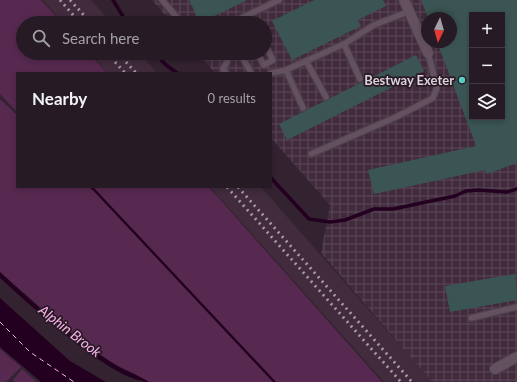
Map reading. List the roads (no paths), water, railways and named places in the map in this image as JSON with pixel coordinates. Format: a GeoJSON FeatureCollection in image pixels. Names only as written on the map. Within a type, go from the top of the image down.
{"type":"FeatureCollection","features":[{"type":"Feature","properties":{"kind":"street"},"geometry":{"type":"LineString","coordinates":[[404,0],[428,53]]}},
{"type":"Feature","properties":{"kind":"street"},"geometry":{"type":"LineString","coordinates":[[495,368],[517,357]]}},
{"type":"Feature","properties":{"kind":"lane"},"geometry":{"type":"LineString","coordinates":[[162,0],[176,16]]}},
{"type":"Feature","properties":{"kind":"lane"},"geometry":{"type":"LineString","coordinates":[[245,16],[278,0]]}},
{"type":"Feature","properties":{"kind":"lane"},"geometry":{"type":"LineString","coordinates":[[272,73],[286,70],[344,44],[374,25],[410,11]]}},
{"type":"Feature","properties":{"kind":"lane"},"geometry":{"type":"LineString","coordinates":[[344,44],[360,78]]}},
{"type":"Feature","properties":{"kind":"lane"},"geometry":{"type":"LineString","coordinates":[[311,154],[396,117],[433,98],[437,87],[428,53]]}},
{"type":"Feature","properties":{"kind":"lane"},"geometry":{"type":"LineString","coordinates":[[261,60],[264,65],[274,60],[272,57]]}},
{"type":"Feature","properties":{"kind":"lane"},"geometry":{"type":"LineString","coordinates":[[244,60],[250,72]]}},
{"type":"Feature","properties":{"kind":"lane"},"geometry":{"type":"LineString","coordinates":[[306,61],[326,97]]}},
{"type":"Feature","properties":{"kind":"lane"},"geometry":{"type":"LineString","coordinates":[[225,72],[223,69],[227,62]]}},
{"type":"Feature","properties":{"kind":"lane"},"geometry":{"type":"LineString","coordinates":[[269,63],[272,72]]}},
{"type":"Feature","properties":{"kind":"lane"},"geometry":{"type":"LineString","coordinates":[[286,70],[302,108]]}},
{"type":"Feature","properties":{"kind":"lane"},"geometry":{"type":"LineString","coordinates":[[471,318],[517,307]]}},
{"type":"Feature","properties":{"kind":"waterway"},"geometry":{"type":"LineString","coordinates":[[113,0],[123,16]]}},
{"type":"Feature","properties":{"kind":"waterway"},"geometry":{"type":"LineString","coordinates":[[161,60],[176,72]]}},
{"type":"Feature","properties":{"kind":"waterway"},"geometry":{"type":"LineString","coordinates":[[272,179],[309,219],[330,222],[345,220],[374,209],[393,209],[455,196],[466,191],[478,190],[507,192],[517,189]]}},
{"type":"Feature","properties":{"kind":"railway"},"geometry":{"type":"LineString","coordinates":[[60,0],[74,16]]}},
{"type":"Feature","properties":{"kind":"railway"},"geometry":{"type":"LineString","coordinates":[[70,0],[85,16]]}},
{"type":"Feature","properties":{"kind":"railway"},"geometry":{"type":"LineString","coordinates":[[113,60],[124,72]]}},
{"type":"Feature","properties":{"kind":"railway"},"geometry":{"type":"LineString","coordinates":[[124,60],[135,72]]}},
{"type":"Feature","properties":{"kind":"railway"},"geometry":{"type":"LineString","coordinates":[[228,188],[401,382]]}},
{"type":"Feature","properties":{"kind":"railway"},"geometry":{"type":"LineString","coordinates":[[239,188],[412,382]]}},
{"type":"Feature","properties":{"kind":"place","name":"Bestway Exeter"},"geometry":{"type":"Point","coordinates":[462,80]}},
{"type":"Feature","properties":{"kind":"water label","name":"Alphin Brook"},"geometry":{"type":"Point","coordinates":[70,331]}}]}
